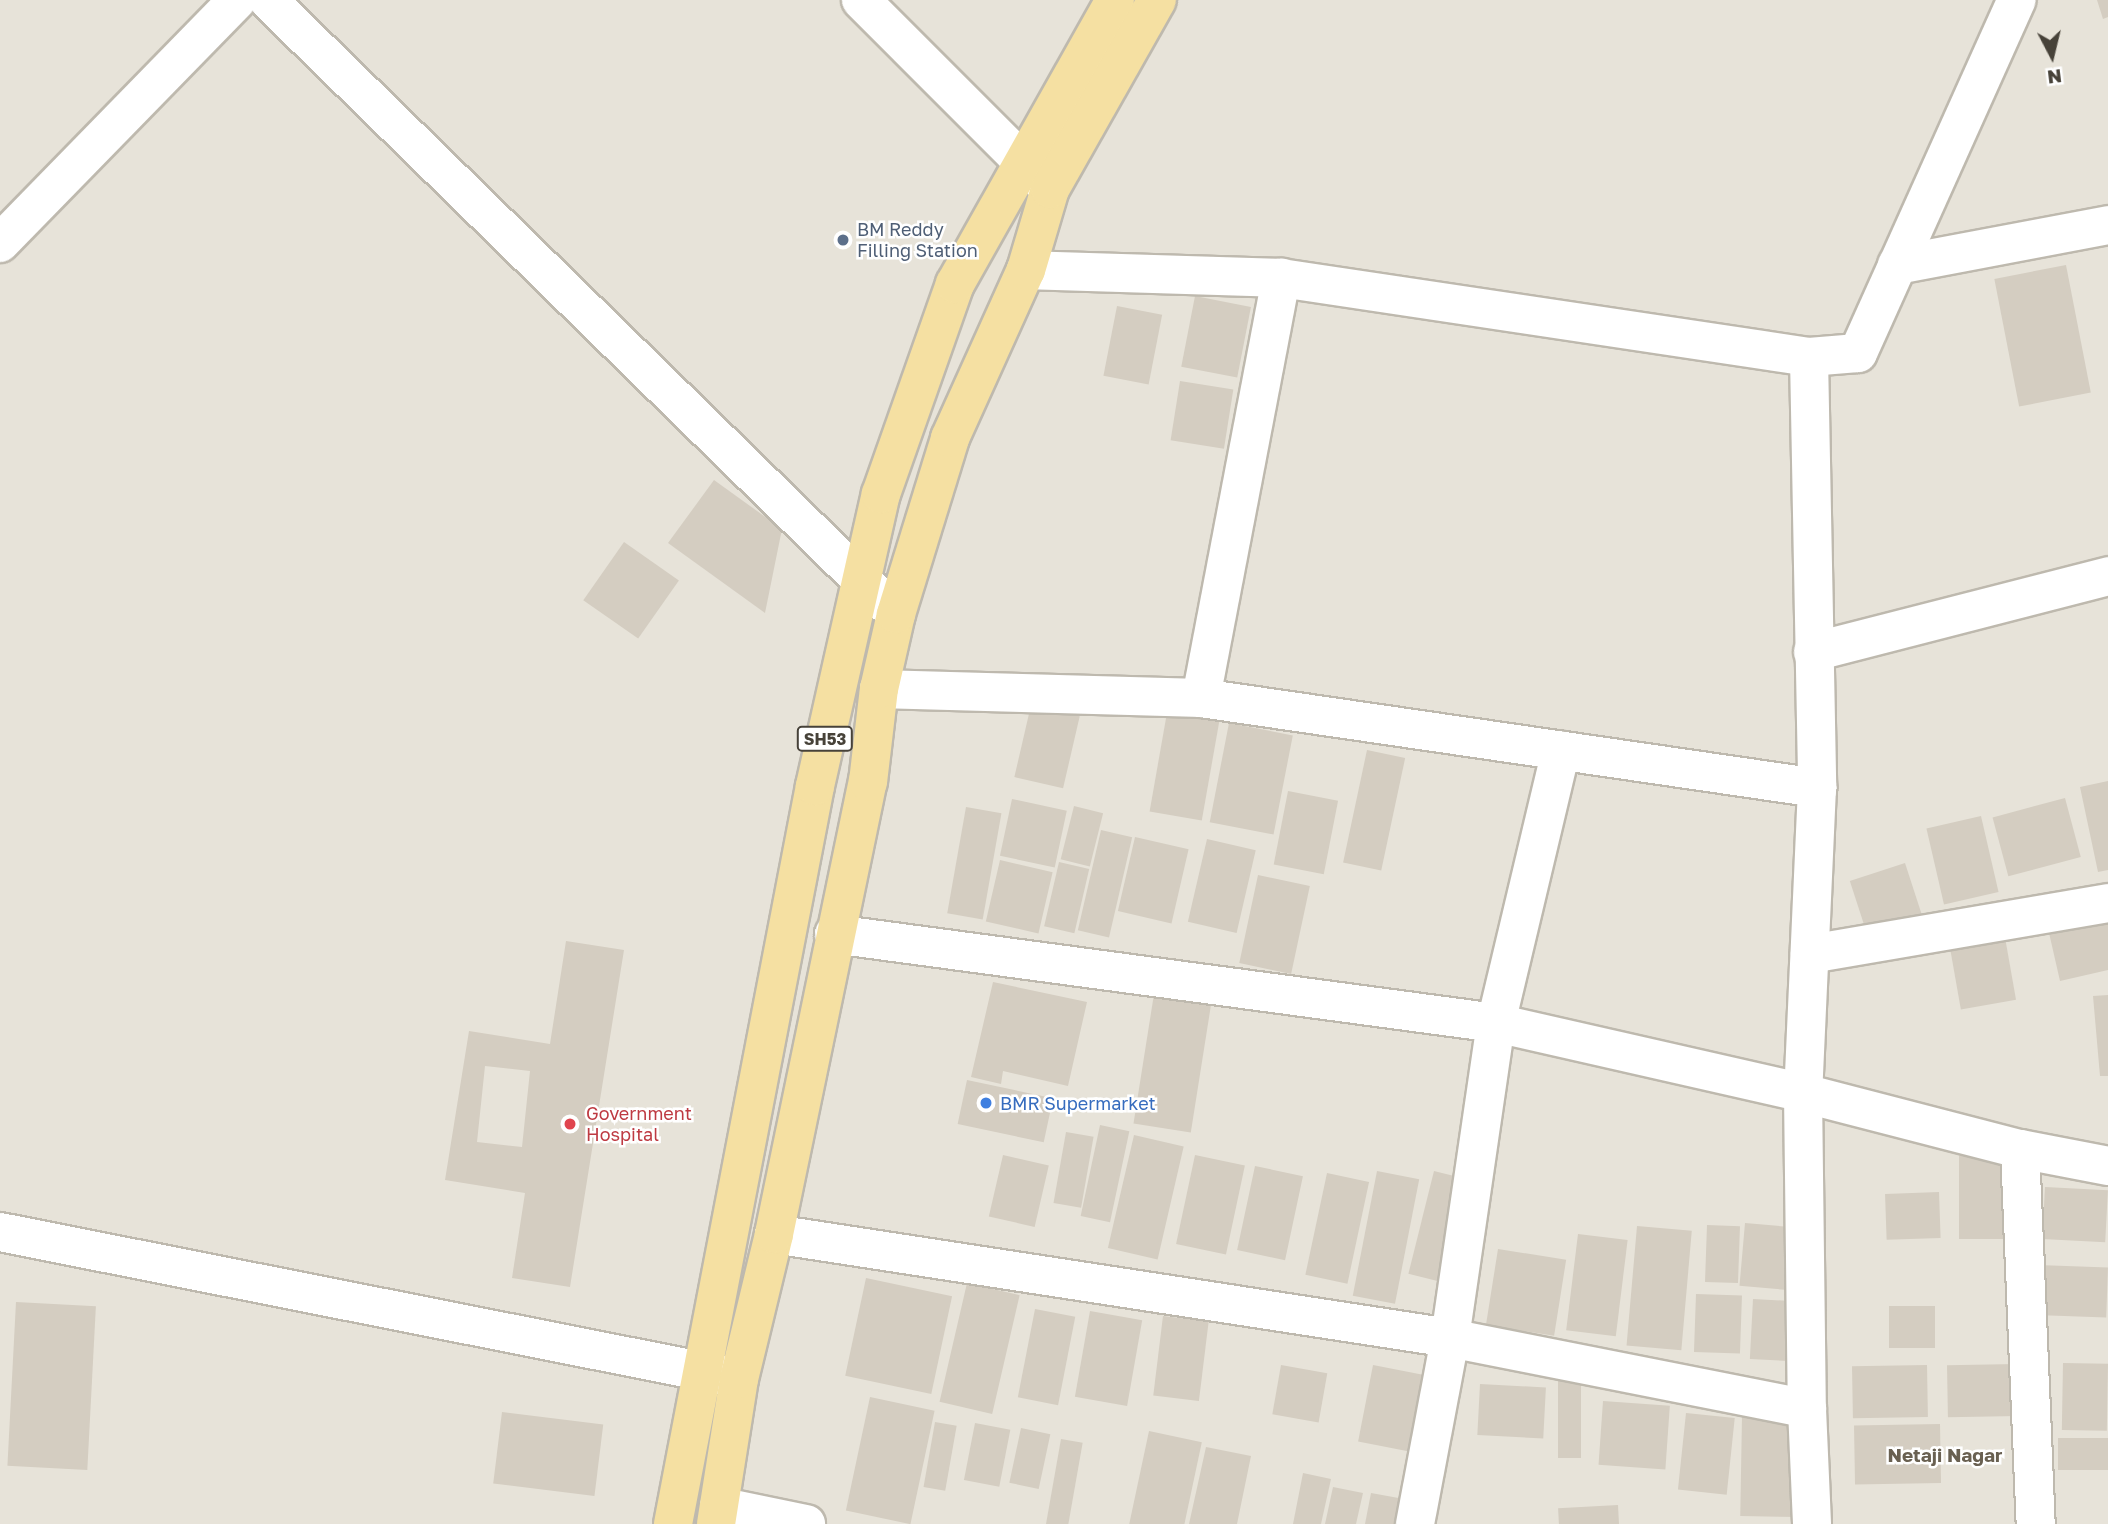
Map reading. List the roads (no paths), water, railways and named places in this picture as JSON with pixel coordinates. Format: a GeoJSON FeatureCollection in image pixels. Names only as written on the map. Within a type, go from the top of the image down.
{"type":"FeatureCollection","features":[{"type":"Feature","properties":{"kind":"main road","name":"SH53"},"geometry":{"type":"LineString","coordinates":[[673,1524],[815,786],[881,494],[955,284],[1115,0]]}},
{"type":"Feature","properties":{"kind":"main road","name":"SH53"},"geometry":{"type":"LineString","coordinates":[[717,1515],[739,1379],[774,1234],[834,934],[868,782],[878,689],[896,614],[950,438],[1026,270],[1050,189],[1157,0]]}},
{"type":"Feature","properties":{"kind":"street"},"geometry":{"type":"LineString","coordinates":[[0,243],[237,0]]}},
{"type":"Feature","properties":{"kind":"street"},"geometry":{"type":"LineString","coordinates":[[268,0],[896,614]]}},
{"type":"Feature","properties":{"kind":"street"},"geometry":{"type":"LineString","coordinates":[[861,0],[1050,189]]}},
{"type":"Feature","properties":{"kind":"street"},"geometry":{"type":"LineString","coordinates":[[1026,270],[1281,278],[1810,357],[1858,353],[2017,0]]}},
{"type":"Feature","properties":{"kind":"street"},"geometry":{"type":"LineString","coordinates":[[1897,265],[2108,225]]}},
{"type":"Feature","properties":{"kind":"street"},"geometry":{"type":"LineString","coordinates":[[1201,698],[1281,278]]}},
{"type":"Feature","properties":{"kind":"street"},"geometry":{"type":"LineString","coordinates":[[1810,357],[1817,788],[1803,1093],[1807,1409],[1812,1524]]}},
{"type":"Feature","properties":{"kind":"street"},"geometry":{"type":"LineString","coordinates":[[1813,652],[2108,576]]}},
{"type":"Feature","properties":{"kind":"street"},"geometry":{"type":"LineString","coordinates":[[878,689],[1201,698],[1817,788]]}},
{"type":"Feature","properties":{"kind":"street"},"geometry":{"type":"LineString","coordinates":[[1415,1524],[1450,1338],[1496,1023],[1561,751]]}},
{"type":"Feature","properties":{"kind":"street"},"geometry":{"type":"LineString","coordinates":[[1810,954],[2108,903]]}},
{"type":"Feature","properties":{"kind":"street"},"geometry":{"type":"LineString","coordinates":[[834,934],[1496,1023],[1803,1093],[2020,1149],[2108,1166]]}},
{"type":"Feature","properties":{"kind":"street"},"geometry":{"type":"LineString","coordinates":[[2020,1149],[2036,1524]]}},
{"type":"Feature","properties":{"kind":"street"},"geometry":{"type":"LineString","coordinates":[[0,1232],[189,1267],[739,1379]]}},
{"type":"Feature","properties":{"kind":"street"},"geometry":{"type":"LineString","coordinates":[[774,1234],[1450,1338],[1807,1409]]}},
{"type":"Feature","properties":{"kind":"street"},"geometry":{"type":"LineString","coordinates":[[717,1515],[806,1524]]}},
{"type":"Feature","properties":{"kind":"place","name":"BM Reddy Filling Station"},"geometry":{"type":"Point","coordinates":[843,240]}},
{"type":"Feature","properties":{"kind":"place","name":"BMR Supermarket"},"geometry":{"type":"Point","coordinates":[986,1103]}},
{"type":"Feature","properties":{"kind":"place","name":"Government Hospital"},"geometry":{"type":"Point","coordinates":[570,1124]}},
{"type":"Feature","properties":{"kind":"district","name":"Netaji Nagar"},"geometry":{"type":"Point","coordinates":[1945,1455]}}]}
